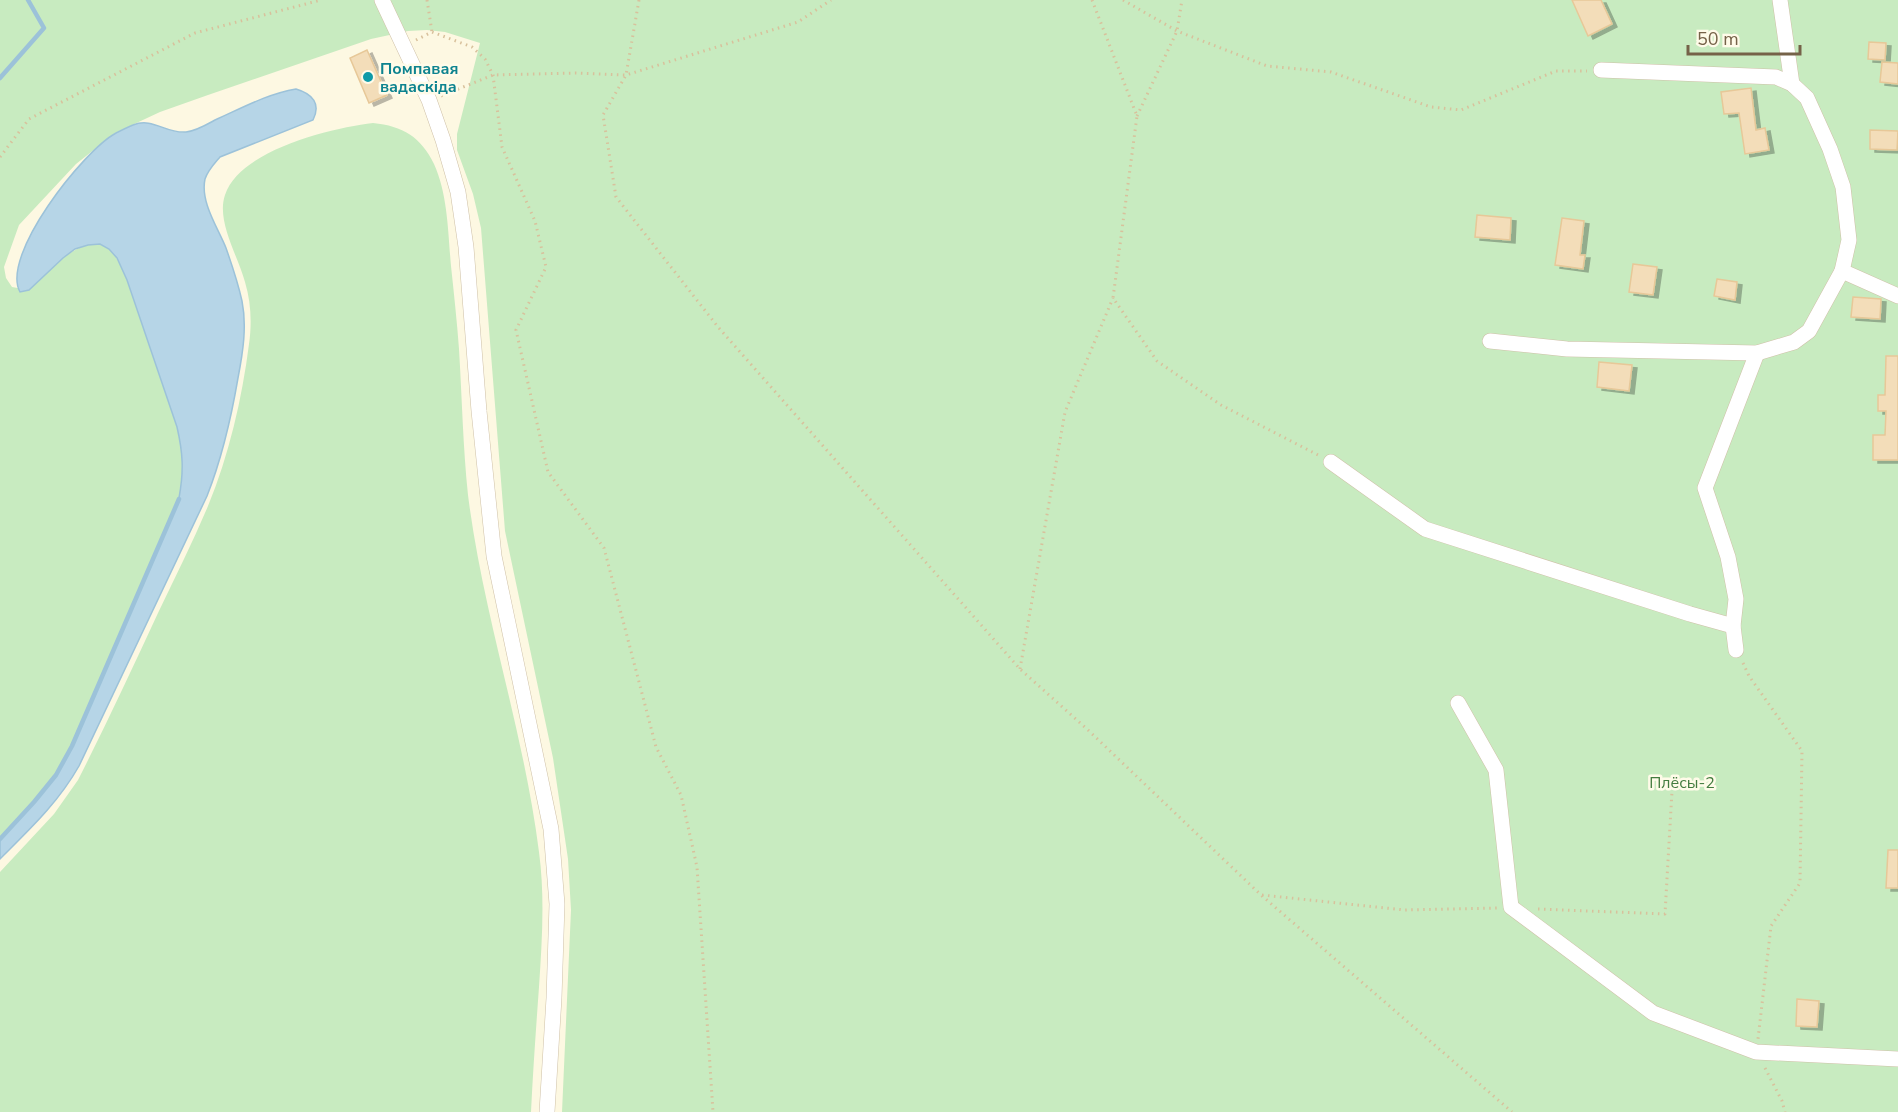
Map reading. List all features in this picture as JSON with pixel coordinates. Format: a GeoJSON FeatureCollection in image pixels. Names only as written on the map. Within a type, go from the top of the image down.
{"type":"FeatureCollection","features":[{"type":"Feature","properties":{"kind":"street"},"geometry":{"type":"LineString","coordinates":[[381,0],[429,100],[458,192],[466,247],[479,411],[494,556],[551,829],[557,904],[547,1112]]}},
{"type":"Feature","properties":{"kind":"street"},"geometry":{"type":"LineString","coordinates":[[1780,0],[1792,84]]}},
{"type":"Feature","properties":{"kind":"street"},"geometry":{"type":"LineString","coordinates":[[1490,341],[1567,349],[1757,353],[1794,342],[1809,331],[1842,271],[1849,240],[1843,187],[1830,149],[1807,98],[1792,84],[1776,77],[1600,70]]}},
{"type":"Feature","properties":{"kind":"street"},"geometry":{"type":"LineString","coordinates":[[1842,271],[1898,296]]}},
{"type":"Feature","properties":{"kind":"street"},"geometry":{"type":"LineString","coordinates":[[1736,650],[1733,626],[1736,599],[1728,557],[1705,488],[1757,353]]}},
{"type":"Feature","properties":{"kind":"street"},"geometry":{"type":"LineString","coordinates":[[1331,462],[1425,529],[1733,626]]}},
{"type":"Feature","properties":{"kind":"street"},"geometry":{"type":"LineString","coordinates":[[1458,703],[1496,770],[1511,907],[1653,1013],[1756,1052],[1898,1059]]}},
{"type":"Feature","properties":{"kind":"path"},"geometry":{"type":"LineString","coordinates":[[0,157],[29,119],[195,33],[321,0]]}},
{"type":"Feature","properties":{"kind":"path"},"geometry":{"type":"LineString","coordinates":[[428,0],[432,32]]}},
{"type":"Feature","properties":{"kind":"path"},"geometry":{"type":"LineString","coordinates":[[639,0],[626,75],[603,115],[616,197],[718,327],[1020,669],[1097,738],[1261,895],[1512,1112]]}},
{"type":"Feature","properties":{"kind":"path"},"geometry":{"type":"LineString","coordinates":[[429,100],[493,75],[576,73],[626,75],[798,22],[831,0]]}},
{"type":"Feature","properties":{"kind":"path"},"geometry":{"type":"LineString","coordinates":[[1092,0],[1137,116]]}},
{"type":"Feature","properties":{"kind":"path"},"geometry":{"type":"LineString","coordinates":[[1123,0],[1177,31],[1267,66],[1331,72],[1431,107],[1461,110],[1557,71],[1600,70]]}},
{"type":"Feature","properties":{"kind":"path"},"geometry":{"type":"LineString","coordinates":[[1020,669],[1065,412],[1113,298],[1137,116],[1177,31],[1182,0]]}},
{"type":"Feature","properties":{"kind":"path"},"geometry":{"type":"LineString","coordinates":[[403,46],[432,32],[472,46],[485,59],[493,75],[502,147],[535,221],[546,267],[516,330],[548,472],[604,548],[656,747],[681,795],[697,867],[713,1112]]}},
{"type":"Feature","properties":{"kind":"path"},"geometry":{"type":"LineString","coordinates":[[1113,298],[1157,361],[1221,405],[1331,462]]}},
{"type":"Feature","properties":{"kind":"path"},"geometry":{"type":"LineString","coordinates":[[1736,650],[1749,676],[1802,751],[1800,883],[1771,926],[1756,1052],[1782,1101],[1785,1112]]}},
{"type":"Feature","properties":{"kind":"path"},"geometry":{"type":"LineString","coordinates":[[1261,895],[1405,910],[1511,907],[1665,915],[1672,791]]}},
{"type":"Feature","properties":{"kind":"green space","name":"Плёсы-2"},"geometry":{"type":"Polygon","coordinates":[[[0,0],[1898,0],[1898,1112],[562,1112],[571,910],[568,859],[553,758],[505,531],[481,228],[473,194],[457,150],[457,134],[480,43],[445,32],[408,31],[371,39],[160,112],[115,133],[76,164],[19,225],[4,267],[6,278],[12,287],[29,290],[67,255],[90,244],[101,245],[111,251],[116,258],[127,280],[177,427],[182,454],[182,479],[179,498],[72,746],[56,775],[0,839],[0,0]]]}},
{"type":"Feature","properties":{"kind":"green space"},"geometry":{"type":"Polygon","coordinates":[[[373,123],[402,130],[417,140],[434,164],[445,201],[458,339],[468,495],[483,585],[524,762],[541,869],[542,936],[531,1112],[0,1112],[0,872],[54,814],[78,780],[202,519],[216,487],[234,426],[246,365],[250,313],[245,282],[223,216],[225,195],[234,179],[249,165],[267,154],[312,136],[373,123]]]}},
{"type":"Feature","properties":{"kind":"water"},"geometry":{"type":"Polygon","coordinates":[[[296,89],[314,100],[316,109],[313,120],[220,157],[205,179],[207,206],[226,248],[239,288],[244,329],[229,423],[207,496],[79,766],[53,804],[0,859],[0,839],[56,775],[72,746],[179,498],[182,479],[182,454],[177,427],[127,280],[117,258],[109,249],[100,244],[75,249],[29,290],[20,292],[17,276],[22,254],[48,206],[66,182],[84,160],[116,133],[140,123],[153,124],[172,131],[190,131],[265,98],[296,89]]]}},
{"type":"Feature","properties":{"kind":"building"},"geometry":{"type":"Polygon","coordinates":[[[1572,0],[1601,0],[1612,24],[1588,36],[1572,0]]]}},
{"type":"Feature","properties":{"kind":"building"},"geometry":{"type":"Polygon","coordinates":[[[1869,42],[1886,43],[1885,60],[1868,59],[1869,42]]]}},
{"type":"Feature","properties":{"kind":"building","name":"Помпавая вадаскіда"},"geometry":{"type":"Polygon","coordinates":[[[367,50],[387,95],[369,103],[350,58],[367,50]]]}},
{"type":"Feature","properties":{"kind":"building"},"geometry":{"type":"Polygon","coordinates":[[[1882,62],[1898,63],[1898,84],[1880,82],[1882,62]]]}},
{"type":"Feature","properties":{"kind":"building"},"geometry":{"type":"Polygon","coordinates":[[[1751,88],[1756,130],[1765,128],[1769,150],[1745,154],[1739,113],[1724,114],[1721,92],[1751,88]]]}},
{"type":"Feature","properties":{"kind":"building"},"geometry":{"type":"Polygon","coordinates":[[[1870,130],[1898,131],[1897,150],[1870,149],[1870,130]]]}},
{"type":"Feature","properties":{"kind":"building"},"geometry":{"type":"Polygon","coordinates":[[[1477,215],[1511,218],[1510,240],[1475,237],[1477,215]]]}},
{"type":"Feature","properties":{"kind":"building"},"geometry":{"type":"Polygon","coordinates":[[[1562,218],[1584,221],[1580,255],[1585,255],[1583,269],[1555,265],[1562,218]]]}},
{"type":"Feature","properties":{"kind":"building"},"geometry":{"type":"Polygon","coordinates":[[[1633,264],[1657,267],[1653,295],[1629,292],[1633,264]]]}},
{"type":"Feature","properties":{"kind":"building"},"geometry":{"type":"Polygon","coordinates":[[[1717,279],[1737,282],[1735,300],[1714,296],[1717,279]]]}},
{"type":"Feature","properties":{"kind":"building"},"geometry":{"type":"Polygon","coordinates":[[[1853,297],[1881,299],[1880,319],[1851,317],[1853,297]]]}},
{"type":"Feature","properties":{"kind":"building"},"geometry":{"type":"Polygon","coordinates":[[[1886,356],[1898,356],[1898,460],[1873,460],[1873,435],[1885,435],[1886,411],[1878,411],[1878,395],[1885,395],[1886,356]]]}},
{"type":"Feature","properties":{"kind":"building"},"geometry":{"type":"Polygon","coordinates":[[[1599,362],[1632,365],[1629,391],[1597,387],[1599,362]]]}},
{"type":"Feature","properties":{"kind":"building"},"geometry":{"type":"Polygon","coordinates":[[[1888,850],[1898,850],[1898,888],[1886,888],[1888,850]]]}},
{"type":"Feature","properties":{"kind":"building"},"geometry":{"type":"Polygon","coordinates":[[[1797,999],[1819,1001],[1817,1027],[1796,1026],[1797,999]]]}},
{"type":"Feature","properties":{"kind":"waterway"},"geometry":{"type":"LineString","coordinates":[[0,78],[44,28],[28,0]]}},
{"type":"Feature","properties":{"kind":"waterway"},"geometry":{"type":"LineString","coordinates":[[0,839],[56,775],[72,746],[179,499]]}},
{"type":"Feature","properties":{"kind":"place","name":"Помпавая вадаскіда"},"geometry":{"type":"Point","coordinates":[368,77]}}]}
